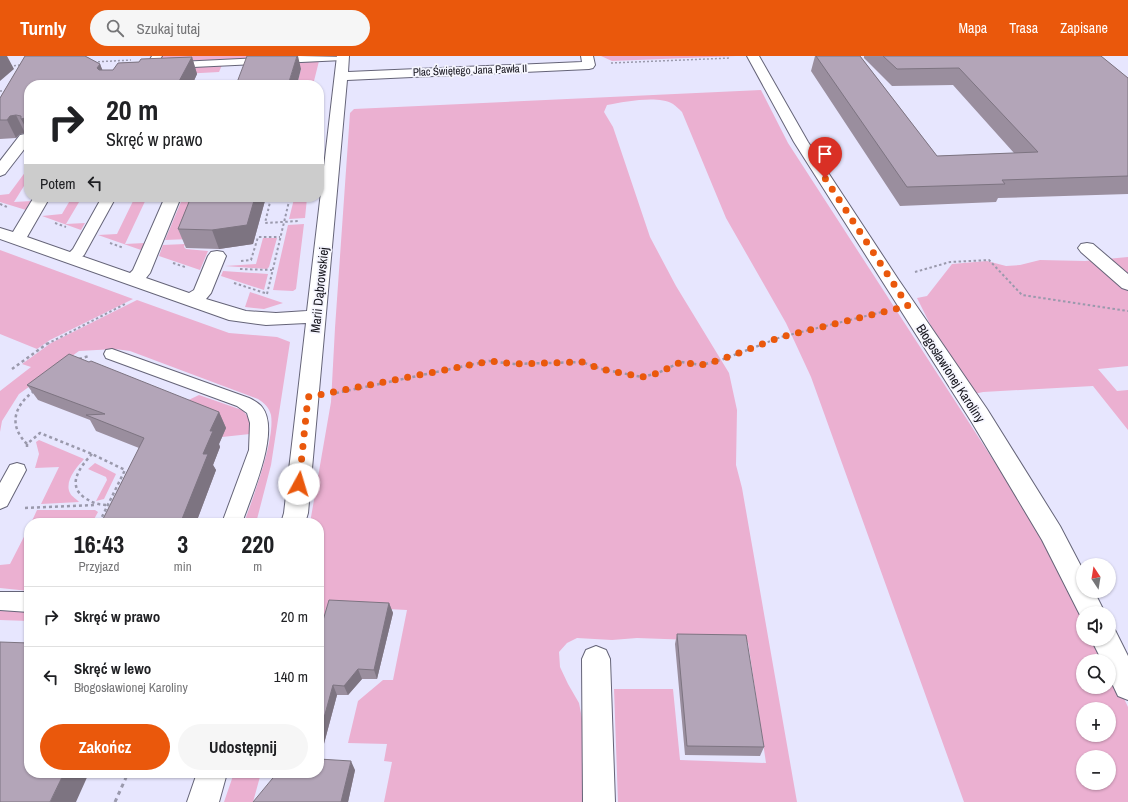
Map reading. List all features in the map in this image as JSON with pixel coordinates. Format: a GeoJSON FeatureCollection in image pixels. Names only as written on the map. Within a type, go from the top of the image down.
{"type":"FeatureCollection","features":[{"type":"Feature","properties":{"kind":"street","name":"Marii Dąbrowskiej"},"geometry":{"type":"LineString","coordinates":[[324,188],[326,152],[341,76],[343,56]]}},
{"type":"Feature","properties":{"kind":"street","name":"Błogosławionej Karoliny"},"geometry":{"type":"LineString","coordinates":[[754,57],[801,142],[979,415],[1051,533],[1088,606]]}},
{"type":"Feature","properties":{"kind":"street","name":"Plac Świętego Jana Pawła II"},"geometry":{"type":"LineString","coordinates":[[341,76],[588,60]]}},
{"type":"Feature","properties":{"kind":"street"},"geometry":{"type":"LineString","coordinates":[[0,171],[24,139]]}},
{"type":"Feature","properties":{"kind":"street"},"geometry":{"type":"LineString","coordinates":[[17,239],[39,202]]}},
{"type":"Feature","properties":{"kind":"street"},"geometry":{"type":"LineString","coordinates":[[132,280],[141,273],[171,202]]}},
{"type":"Feature","properties":{"kind":"street","name":"Marii Dąbrowskiej"},"geometry":{"type":"LineString","coordinates":[[294,518],[296,513],[317,316],[323,202]]}},
{"type":"Feature","properties":{"kind":"street"},"geometry":{"type":"LineString","coordinates":[[0,233],[236,316],[250,319],[317,316]]}},
{"type":"Feature","properties":{"kind":"street"},"geometry":{"type":"LineString","coordinates":[[1087,248],[1128,284]]}},
{"type":"Feature","properties":{"kind":"street"},"geometry":{"type":"LineString","coordinates":[[192,300],[202,293],[217,256]]}},
{"type":"Feature","properties":{"kind":"street"},"geometry":{"type":"LineString","coordinates":[[1108,646],[1128,686]]}},
{"type":"Feature","properties":{"kind":"street"},"geometry":{"type":"LineString","coordinates":[[596,659],[599,802]]}},
{"type":"Feature","properties":{"kind":"street"},"geometry":{"type":"LineString","coordinates":[[203,802],[210,778]]}},
{"type":"Feature","properties":{"kind":"lane"},"geometry":{"type":"LineString","coordinates":[[157,56],[151,66],[343,56]]}},
{"type":"Feature","properties":{"kind":"lane"},"geometry":{"type":"LineString","coordinates":[[71,258],[79,252],[106,202]]}},
{"type":"Feature","properties":{"kind":"lane"},"geometry":{"type":"LineString","coordinates":[[112,354],[243,402],[255,410],[259,423],[258,450],[234,518]]}},
{"type":"Feature","properties":{"kind":"lane"},"geometry":{"type":"LineString","coordinates":[[0,501],[16,470]]}},
{"type":"Feature","properties":{"kind":"lane"},"geometry":{"type":"LineString","coordinates":[[0,601],[24,602]]}},
{"type":"Feature","properties":{"kind":"path"},"geometry":{"type":"LineString","coordinates":[[588,60],[754,57]]}},
{"type":"Feature","properties":{"kind":"path"},"geometry":{"type":"LineString","coordinates":[[87,62],[133,60]]}},
{"type":"Feature","properties":{"kind":"path"},"geometry":{"type":"LineString","coordinates":[[7,66],[28,65]]}},
{"type":"Feature","properties":{"kind":"path"},"geometry":{"type":"LineString","coordinates":[[0,91],[11,90]]}},
{"type":"Feature","properties":{"kind":"path"},"geometry":{"type":"LineString","coordinates":[[270,202],[265,223],[305,220]]}},
{"type":"Feature","properties":{"kind":"path"},"geometry":{"type":"LineString","coordinates":[[267,294],[289,202]]}},
{"type":"Feature","properties":{"kind":"path"},"geometry":{"type":"LineString","coordinates":[[258,237],[280,237]]}},
{"type":"Feature","properties":{"kind":"path"},"geometry":{"type":"LineString","coordinates":[[889,279],[950,262],[989,260],[1022,295],[1083,302],[1128,311]]}},
{"type":"Feature","properties":{"kind":"path"},"geometry":{"type":"LineString","coordinates":[[308,397],[490,361],[514,364],[582,362],[601,369],[642,377],[658,373],[681,362],[701,365],[720,360],[781,337],[908,306]]}},
{"type":"Feature","properties":{"kind":"path"},"geometry":{"type":"LineString","coordinates":[[12,370],[48,343],[120,307]]}},
{"type":"Feature","properties":{"kind":"path"},"geometry":{"type":"LineString","coordinates":[[75,360],[93,355],[112,354]]}},
{"type":"Feature","properties":{"kind":"path"},"geometry":{"type":"LineString","coordinates":[[27,444],[16,430],[16,420],[22,402],[37,389]]}},
{"type":"Feature","properties":{"kind":"path"},"geometry":{"type":"LineString","coordinates":[[16,470],[26,450],[27,444],[40,433],[92,454],[130,472]]}},
{"type":"Feature","properties":{"kind":"path"},"geometry":{"type":"LineString","coordinates":[[92,454],[80,470],[75,489],[79,494],[95,505]]}},
{"type":"Feature","properties":{"kind":"path"},"geometry":{"type":"LineString","coordinates":[[102,518],[125,470]]}},
{"type":"Feature","properties":{"kind":"path"},"geometry":{"type":"LineString","coordinates":[[24,508],[108,505]]}},
{"type":"Feature","properties":{"kind":"path"},"geometry":{"type":"LineString","coordinates":[[116,802],[126,778]]}},
{"type":"Feature","properties":{"kind":"shaded area"},"geometry":{"type":"Polygon","coordinates":[[[162,56],[262,56],[261,58],[158,62],[162,56]]]}},
{"type":"Feature","properties":{"kind":"shaded area"},"geometry":{"type":"Polygon","coordinates":[[[601,56],[736,56],[612,61],[601,56]]]}},
{"type":"Feature","properties":{"kind":"shaded area"},"geometry":{"type":"Polygon","coordinates":[[[319,61],[314,80],[298,80],[301,69],[275,70],[277,63],[319,61]]]}},
{"type":"Feature","properties":{"kind":"shaded area"},"geometry":{"type":"Polygon","coordinates":[[[222,65],[219,72],[182,74],[186,67],[222,65]]]}},
{"type":"Feature","properties":{"kind":"shaded area"},"geometry":{"type":"Polygon","coordinates":[[[761,90],[788,143],[1045,540],[1079,606],[1076,606],[1076,646],[1099,646],[1103,654],[1076,654],[1076,694],[1116,694],[1116,682],[1128,707],[1128,802],[964,802],[811,377],[786,323],[726,218],[682,112],[673,104],[666,101],[650,100],[607,105],[604,112],[613,127],[650,237],[676,286],[729,373],[737,410],[736,465],[742,488],[797,802],[618,802],[614,689],[673,689],[680,760],[766,763],[748,642],[637,638],[612,640],[577,638],[567,643],[559,652],[560,667],[579,703],[589,754],[590,802],[384,802],[392,762],[384,761],[387,744],[348,743],[358,701],[383,680],[393,680],[407,610],[329,606],[324,627],[324,518],[311,518],[331,402],[350,113],[354,109],[761,90]]]}},
{"type":"Feature","properties":{"kind":"shaded area"},"geometry":{"type":"Polygon","coordinates":[[[24,174],[24,186],[14,202],[31,202],[26,210],[0,202],[0,195],[9,194],[24,174]]]}},
{"type":"Feature","properties":{"kind":"shaded area"},"geometry":{"type":"Polygon","coordinates":[[[69,202],[79,202],[66,224],[85,223],[81,230],[42,216],[62,214],[69,202]]]}},
{"type":"Feature","properties":{"kind":"shaded area"},"geometry":{"type":"Polygon","coordinates":[[[133,202],[145,202],[125,244],[145,243],[141,250],[98,235],[117,234],[133,202]]]}},
{"type":"Feature","properties":{"kind":"shaded area"},"geometry":{"type":"Polygon","coordinates":[[[181,202],[203,202],[190,239],[165,240],[181,202]]]}},
{"type":"Feature","properties":{"kind":"shaded area"},"geometry":{"type":"Polygon","coordinates":[[[293,202],[307,202],[305,218],[289,219],[293,202]]]}},
{"type":"Feature","properties":{"kind":"shaded area"},"geometry":{"type":"Polygon","coordinates":[[[304,224],[296,289],[293,291],[273,290],[288,225],[304,224]]]}},
{"type":"Feature","properties":{"kind":"shaded area"},"geometry":{"type":"Polygon","coordinates":[[[263,238],[277,238],[269,267],[267,269],[225,266],[256,264],[263,238]]]}},
{"type":"Feature","properties":{"kind":"shaded area"},"geometry":{"type":"Polygon","coordinates":[[[185,244],[184,247],[186,249],[208,251],[200,270],[159,256],[163,245],[185,244]]]}},
{"type":"Feature","properties":{"kind":"shaded area"},"geometry":{"type":"Polygon","coordinates":[[[0,250],[133,299],[50,340],[37,349],[0,334],[0,250]]]}},
{"type":"Feature","properties":{"kind":"shaded area"},"geometry":{"type":"Polygon","coordinates":[[[1128,257],[1128,366],[1098,369],[1117,391],[1128,390],[1128,430],[1093,386],[983,392],[974,394],[930,324],[917,298],[927,296],[952,264],[987,261],[1006,266],[1020,265],[1040,260],[1085,261],[1128,257]]]}},
{"type":"Feature","properties":{"kind":"shaded area"},"geometry":{"type":"Polygon","coordinates":[[[223,271],[268,274],[264,290],[221,276],[223,271]]]}},
{"type":"Feature","properties":{"kind":"shaded area"},"geometry":{"type":"Polygon","coordinates":[[[250,292],[283,303],[264,309],[245,307],[250,292]]]}},
{"type":"Feature","properties":{"kind":"shaded area"},"geometry":{"type":"Polygon","coordinates":[[[137,300],[229,333],[277,337],[290,342],[271,465],[257,518],[246,518],[267,454],[271,426],[271,415],[268,407],[258,399],[130,351],[115,349],[79,351],[19,394],[2,421],[0,432],[0,391],[31,367],[22,364],[51,343],[137,300]]]}},
{"type":"Feature","properties":{"kind":"shaded area"},"geometry":{"type":"Polygon","coordinates":[[[199,395],[242,410],[247,415],[249,421],[250,434],[222,437],[174,407],[199,395]]]}},
{"type":"Feature","properties":{"kind":"shaded area"},"geometry":{"type":"Polygon","coordinates":[[[39,440],[84,459],[72,474],[69,484],[70,493],[79,502],[41,504],[59,467],[35,468],[39,454],[36,442],[39,440]]]}},
{"type":"Feature","properties":{"kind":"shaded area"},"geometry":{"type":"Polygon","coordinates":[[[95,463],[116,474],[104,499],[96,501],[107,480],[106,477],[88,469],[95,463]]]}},
{"type":"Feature","properties":{"kind":"shaded area"},"geometry":{"type":"Polygon","coordinates":[[[37,510],[95,510],[98,512],[95,518],[33,518],[37,510]]]}},
{"type":"Feature","properties":{"kind":"shaded area"},"geometry":{"type":"Polygon","coordinates":[[[24,537],[24,590],[0,588],[0,565],[10,564],[24,537]]]}},
{"type":"Feature","properties":{"kind":"shaded area"},"geometry":{"type":"Polygon","coordinates":[[[0,609],[24,611],[24,621],[0,620],[0,609]]]}},
{"type":"Feature","properties":{"kind":"shaded area"},"geometry":{"type":"Polygon","coordinates":[[[232,778],[260,778],[253,802],[224,802],[232,778]]]}},
{"type":"Feature","properties":{"kind":"building"},"geometry":{"type":"Polygon","coordinates":[[[25,56],[85,56],[100,64],[97,68],[99,70],[113,70],[118,63],[139,62],[141,59],[192,57],[180,80],[24,80],[24,118],[21,119],[21,116],[16,115],[10,116],[7,120],[0,120],[0,98],[25,56]]]}},
{"type":"Feature","properties":{"kind":"building"},"geometry":{"type":"Polygon","coordinates":[[[247,56],[297,56],[290,80],[238,80],[247,56]]]}},
{"type":"Feature","properties":{"kind":"building"},"geometry":{"type":"Polygon","coordinates":[[[816,56],[860,56],[937,156],[1038,152],[959,68],[897,69],[883,56],[1101,56],[1128,78],[1128,176],[1002,180],[1005,184],[907,187],[816,56]]]}},
{"type":"Feature","properties":{"kind":"building"},"geometry":{"type":"Polygon","coordinates":[[[189,202],[254,202],[247,225],[212,230],[178,229],[189,202]]]}},
{"type":"Feature","properties":{"kind":"building"},"geometry":{"type":"Polygon","coordinates":[[[69,354],[89,362],[91,361],[219,412],[210,431],[213,431],[203,454],[208,454],[182,518],[104,518],[144,438],[86,415],[105,414],[27,385],[69,354]]]}},
{"type":"Feature","properties":{"kind":"building"},"geometry":{"type":"Polygon","coordinates":[[[329,600],[389,603],[374,670],[358,669],[344,686],[333,685],[324,718],[324,617],[329,600]]]}},
{"type":"Feature","properties":{"kind":"building"},"geometry":{"type":"Polygon","coordinates":[[[677,634],[746,635],[764,747],[687,746],[677,634]]]}},
{"type":"Feature","properties":{"kind":"building"},"geometry":{"type":"Polygon","coordinates":[[[0,642],[24,643],[24,778],[62,778],[50,802],[0,802],[0,642]]]}},
{"type":"Feature","properties":{"kind":"building"},"geometry":{"type":"Polygon","coordinates":[[[324,759],[351,761],[341,802],[253,802],[273,778],[324,778],[324,759]]]}},
{"type":"Feature","properties":{"kind":"route"},"geometry":{"type":"LineString","coordinates":[[299,484],[308,397],[326,395],[490,361],[514,364],[582,362],[601,369],[642,377],[658,373],[681,362],[701,365],[720,360],[781,337],[908,306],[877,262],[825,178]]}}]}
